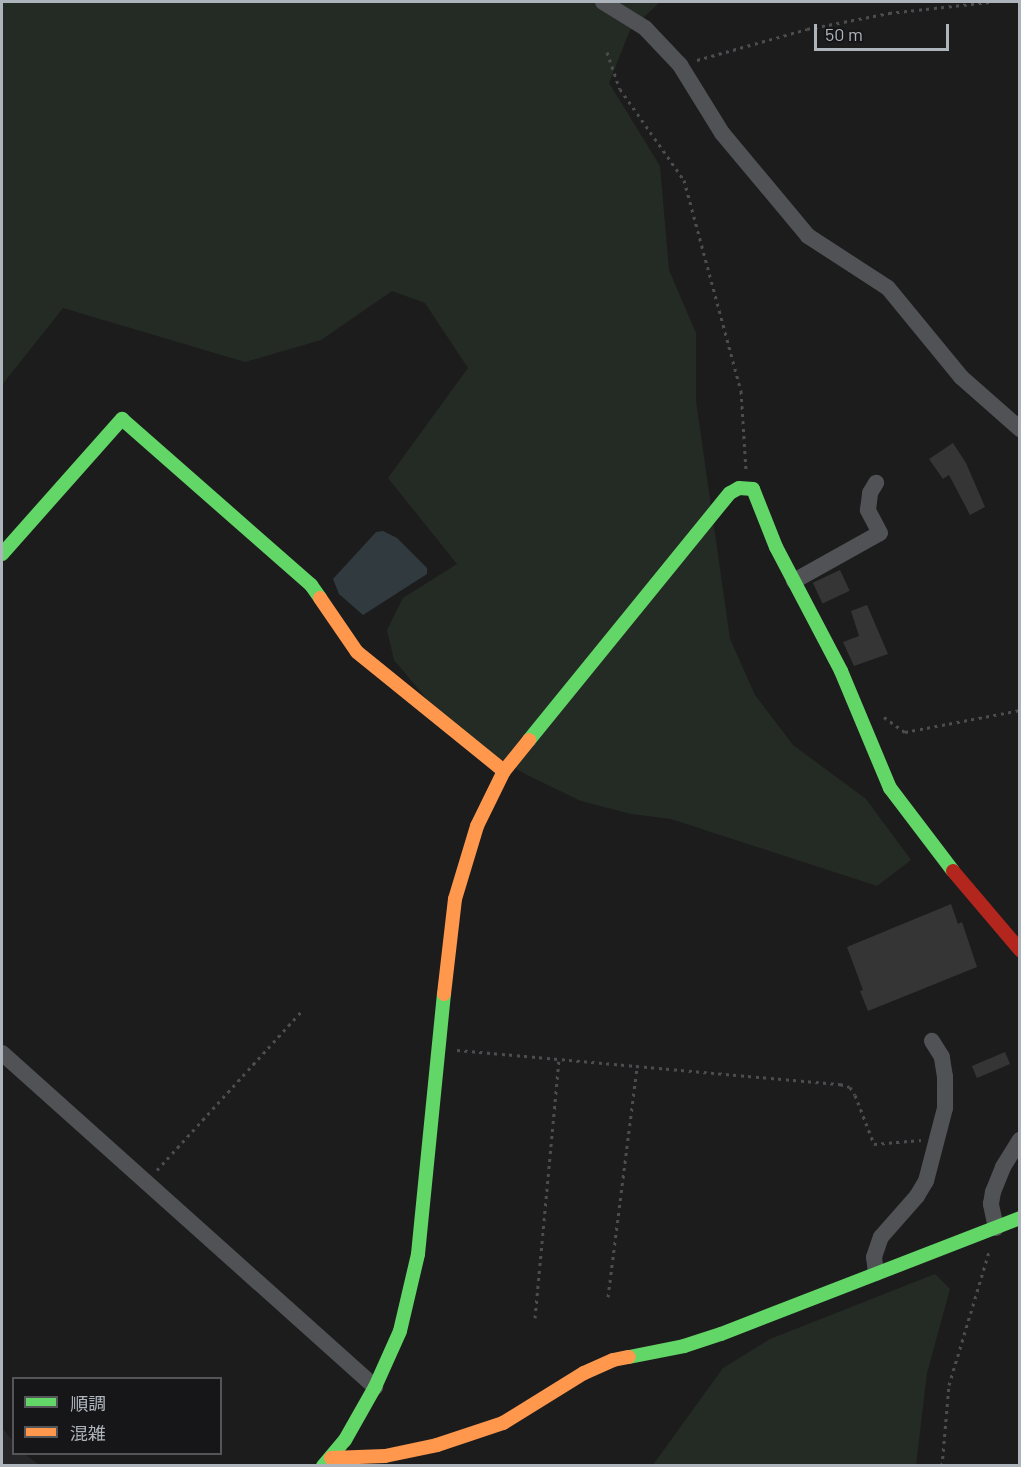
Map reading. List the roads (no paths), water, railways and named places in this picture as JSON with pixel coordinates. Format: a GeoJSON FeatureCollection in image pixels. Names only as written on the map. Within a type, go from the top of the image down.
{"type":"FeatureCollection","features":[{"type":"Feature","properties":{"kind":"street"},"geometry":{"type":"LineString","coordinates":[[603,2],[645,28],[680,65],[722,133],[808,236],[888,288],[961,377],[1020,429]]}},
{"type":"Feature","properties":{"kind":"street"},"geometry":{"type":"LineString","coordinates":[[2,554],[122,419],[310,585],[357,652],[504,771]]}},
{"type":"Feature","properties":{"kind":"street"},"geometry":{"type":"LineString","coordinates":[[794,581],[880,533],[868,510],[870,494],[876,483]]}},
{"type":"Feature","properties":{"kind":"street"},"geometry":{"type":"LineString","coordinates":[[327,1462],[345,1440],[375,1387],[400,1330],[418,1254],[437,1048],[455,899],[477,826],[504,771],[730,493],[747,486],[753,489],[776,547],[841,671],[890,788],[971,896],[1020,950]]}},
{"type":"Feature","properties":{"kind":"street"},"geometry":{"type":"LineString","coordinates":[[876,1273],[874,1257],[878,1245],[921,1189],[945,1108],[945,1077],[942,1057],[933,1041]]}},
{"type":"Feature","properties":{"kind":"street"},"geometry":{"type":"LineString","coordinates":[[2,1053],[375,1387]]}},
{"type":"Feature","properties":{"kind":"street"},"geometry":{"type":"LineString","coordinates":[[996,1228],[991,1204],[993,1192],[1003,1167],[1020,1140]]}},
{"type":"Feature","properties":{"kind":"street"},"geometry":{"type":"LineString","coordinates":[[327,1462],[386,1456],[437,1445],[503,1423],[584,1373],[614,1360],[684,1346],[721,1334],[962,1238],[1020,1218]]}}]}
